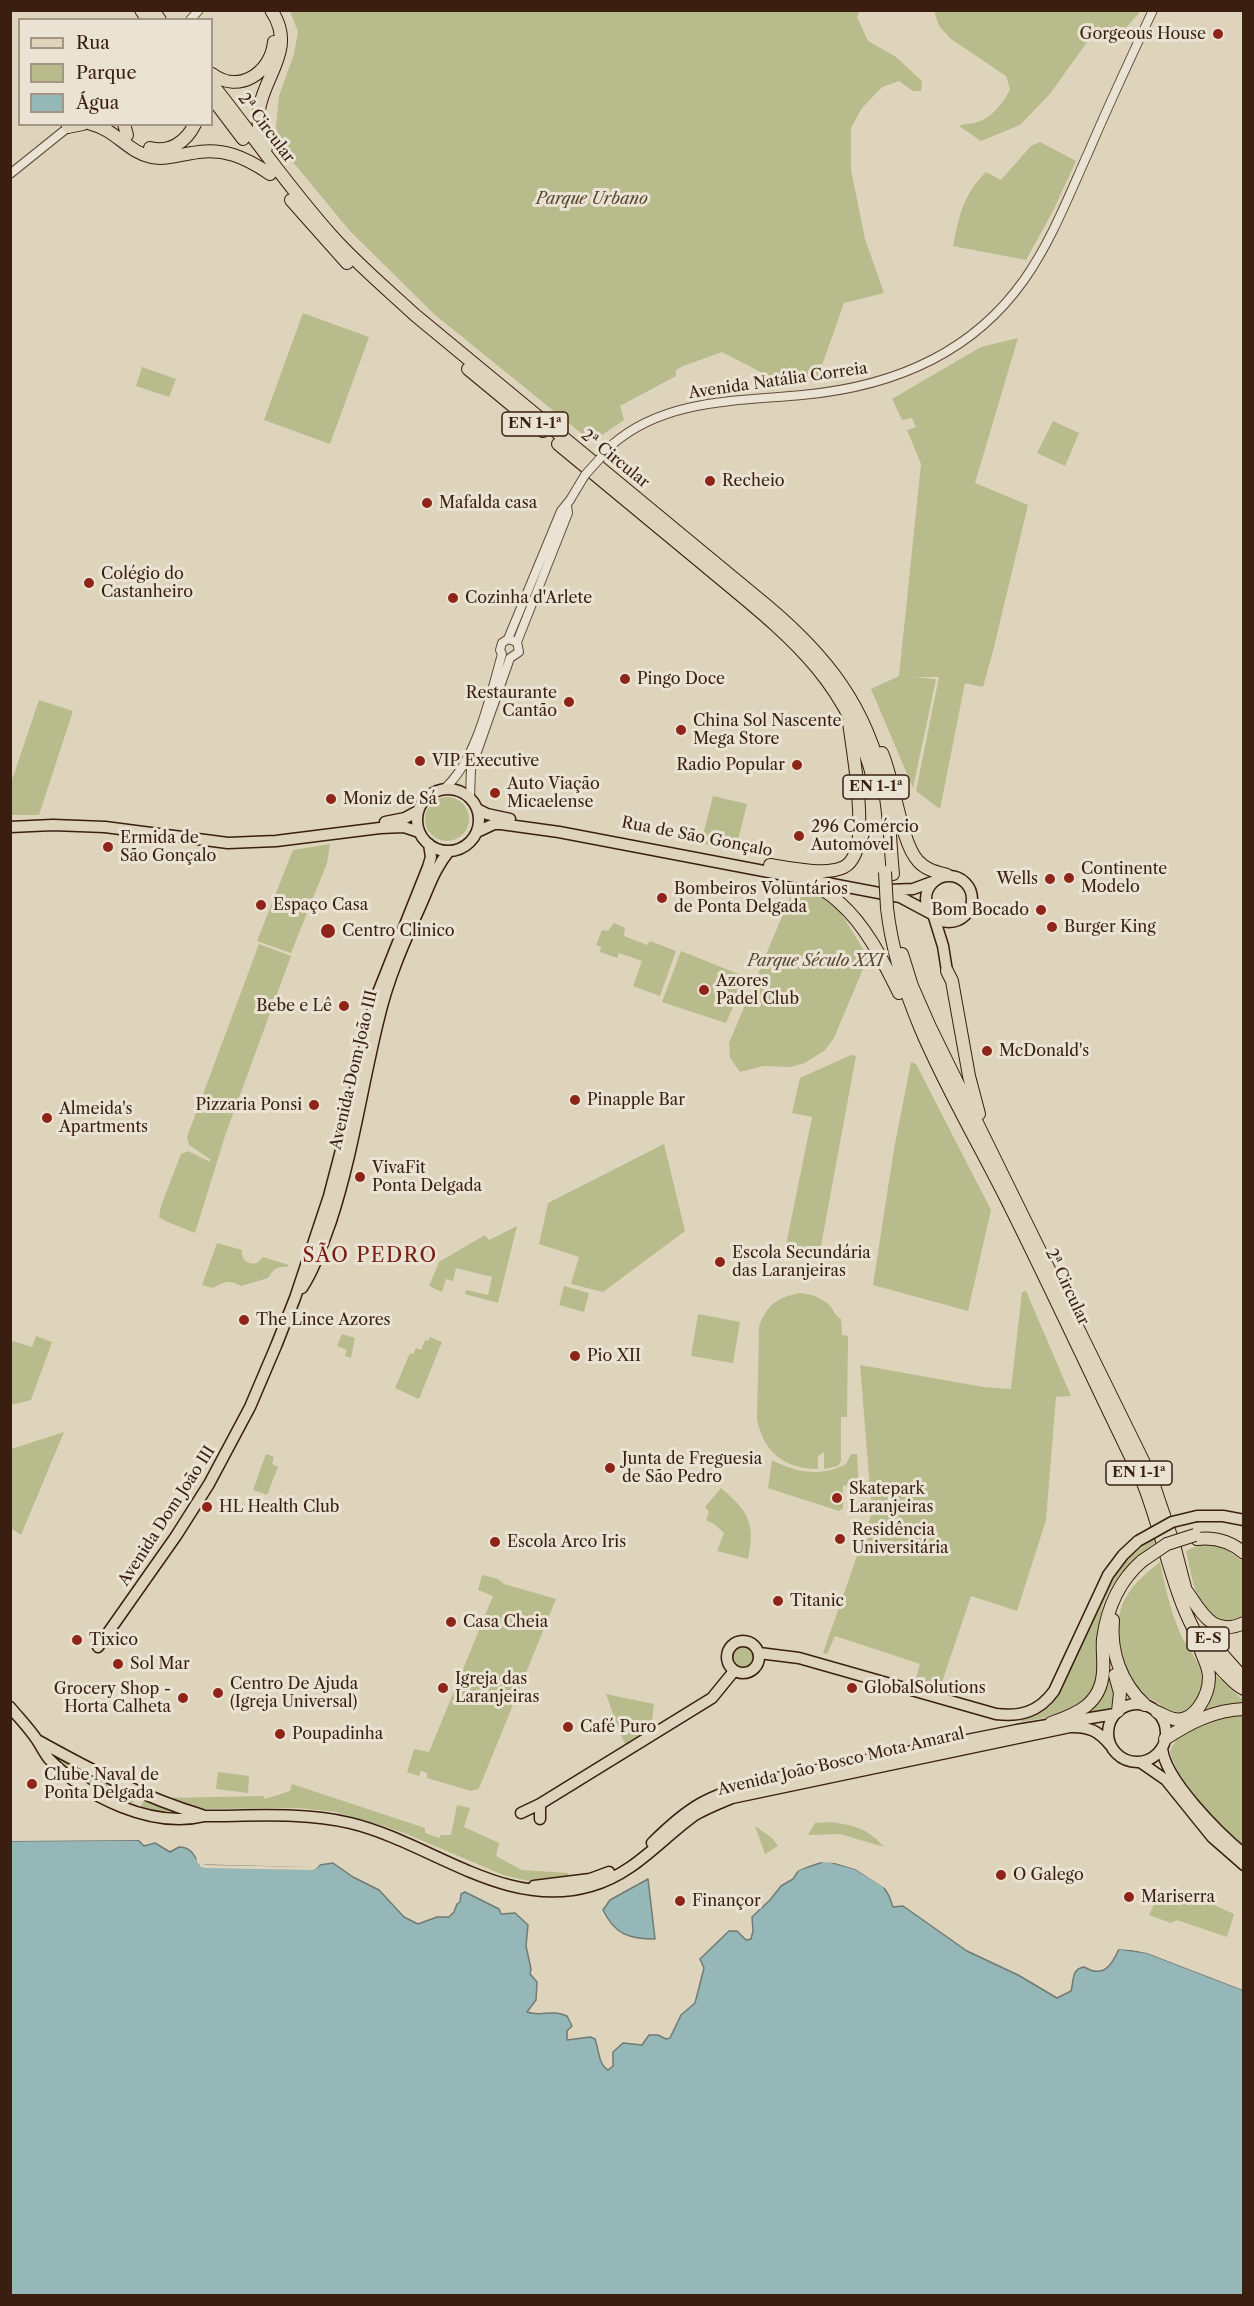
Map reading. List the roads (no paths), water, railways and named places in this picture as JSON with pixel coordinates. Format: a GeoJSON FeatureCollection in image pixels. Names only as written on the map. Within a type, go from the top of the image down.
{"type":"FeatureCollection","features":[{"type":"Feature","properties":{"kind":"highway"},"geometry":{"type":"LineString","coordinates":[[213,75],[225,81],[233,82],[255,76],[262,70],[269,60],[274,37],[273,28],[263,10]]}},
{"type":"Feature","properties":{"kind":"highway"},"geometry":{"type":"LineString","coordinates":[[271,10],[279,26],[281,50],[277,64],[260,99],[258,117],[273,171]]}},
{"type":"Feature","properties":{"kind":"highway","name":"2ª Circular"},"geometry":{"type":"LineString","coordinates":[[213,85],[273,171]]}},
{"type":"Feature","properties":{"kind":"highway","name":"2ª Circular"},"geometry":{"type":"LineString","coordinates":[[213,99],[273,171],[332,236],[415,315],[821,656],[850,698],[877,758],[884,788],[889,873]]}},
{"type":"Feature","properties":{"kind":"highway"},"geometry":{"type":"LineString","coordinates":[[118,128],[143,146],[162,150],[178,144],[194,126]]}},
{"type":"Feature","properties":{"kind":"highway"},"geometry":{"type":"LineString","coordinates":[[118,128],[140,153],[153,157],[165,158],[213,150],[230,152],[273,171]]}},
{"type":"Feature","properties":{"kind":"highway","name":"2ª Circular"},"geometry":{"type":"LineString","coordinates":[[764,609],[814,663],[846,707],[868,760],[876,789],[889,873]]}},
{"type":"Feature","properties":{"kind":"highway"},"geometry":{"type":"LineString","coordinates":[[770,865],[831,871],[844,867],[853,858],[860,835],[852,742],[846,707]]}},
{"type":"Feature","properties":{"kind":"highway"},"geometry":{"type":"LineString","coordinates":[[865,728],[875,737],[886,763],[907,842],[913,854],[932,871],[947,875]]}},
{"type":"Feature","properties":{"kind":"highway","name":"EN 1-1ª"},"geometry":{"type":"LineString","coordinates":[[889,873],[890,908],[898,972],[914,1010],[926,1028]]}},
{"type":"Feature","properties":{"kind":"highway"},"geometry":{"type":"LineString","coordinates":[[806,878],[842,904],[867,935],[914,1010]]}},
{"type":"Feature","properties":{"kind":"highway"},"geometry":{"type":"LineString","coordinates":[[947,972],[952,981],[966,1065],[982,1133]]}},
{"type":"Feature","properties":{"kind":"highway","name":"2ª Circular"},"geometry":{"type":"LineString","coordinates":[[926,1028],[982,1133],[1157,1493],[1185,1589]]}},
{"type":"Feature","properties":{"kind":"highway","name":"2ª Circular"},"geometry":{"type":"LineString","coordinates":[[926,1028],[1142,1478],[1154,1508],[1178,1593],[1197,1638]]}},
{"type":"Feature","properties":{"kind":"highway"},"geometry":{"type":"LineString","coordinates":[[1051,1724],[1081,1711],[1096,1695],[1103,1674],[1103,1639],[1113,1600],[1119,1588],[1144,1563],[1196,1537],[1213,1533],[1227,1535],[1244,1543]]}},
{"type":"Feature","properties":{"kind":"highway"},"geometry":{"type":"LineString","coordinates":[[1196,1537],[1219,1540],[1233,1545],[1244,1553]]}},
{"type":"Feature","properties":{"kind":"highway"},"geometry":{"type":"LineString","coordinates":[[1144,1563],[1124,1590],[1115,1610],[1112,1631],[1115,1653],[1122,1675],[1132,1693],[1145,1705]]}},
{"type":"Feature","properties":{"kind":"highway"},"geometry":{"type":"LineString","coordinates":[[1185,1589],[1197,1608],[1211,1622],[1228,1627],[1244,1623]]}},
{"type":"Feature","properties":{"kind":"highway","name":"E-S"},"geometry":{"type":"LineString","coordinates":[[1185,1589],[1193,1614],[1204,1633],[1224,1660],[1244,1679]]}},
{"type":"Feature","properties":{"kind":"highway"},"geometry":{"type":"LineString","coordinates":[[1106,1627],[1109,1656],[1120,1693],[1116,1713]]}},
{"type":"Feature","properties":{"kind":"highway"},"geometry":{"type":"LineString","coordinates":[[1156,1712],[1174,1719],[1184,1719],[1195,1712],[1203,1701],[1209,1674],[1197,1638]]}},
{"type":"Feature","properties":{"kind":"highway","name":"E-S"},"geometry":{"type":"LineString","coordinates":[[1197,1638],[1212,1659],[1244,1689]]}},
{"type":"Feature","properties":{"kind":"highway"},"geometry":{"type":"LineString","coordinates":[[1164,1744],[1186,1726],[1206,1717],[1227,1710],[1244,1709]]}},
{"type":"Feature","properties":{"kind":"main road"},"geometry":{"type":"LineString","coordinates":[[444,789],[454,789],[470,798],[477,809],[479,824],[477,832],[468,843],[449,851],[429,844],[417,825],[421,804],[431,794],[444,789]]}},
{"type":"Feature","properties":{"kind":"main road","name":"Rua de São Gonçalo"},"geometry":{"type":"LineString","coordinates":[[477,809],[497,817],[770,865],[880,888],[913,889],[932,882]]}},
{"type":"Feature","properties":{"kind":"main road"},"geometry":{"type":"LineString","coordinates":[[332,833],[405,818],[418,811]]}},
{"type":"Feature","properties":{"kind":"main road","name":"Rua de São Gonçalo"},"geometry":{"type":"LineString","coordinates":[[477,832],[494,824],[532,828],[900,897],[932,915]]}},
{"type":"Feature","properties":{"kind":"main road"},"geometry":{"type":"LineString","coordinates":[[10,827],[53,825],[105,827],[228,843],[276,841],[332,833],[404,827],[420,832]]}},
{"type":"Feature","properties":{"kind":"main road","name":"Avenida Dom João III"},"geometry":{"type":"LineString","coordinates":[[98,1647],[209,1485],[254,1398],[295,1298],[302,1272],[317,1235],[339,1160],[373,1006],[428,867],[431,857],[429,844]]}},
{"type":"Feature","properties":{"kind":"main road","name":"Avenida Dom João III"},"geometry":{"type":"LineString","coordinates":[[295,1298],[314,1265],[338,1200],[355,1133],[379,1017],[390,982],[435,871],[449,851]]}},
{"type":"Feature","properties":{"kind":"main road"},"geometry":{"type":"LineString","coordinates":[[947,875],[964,881],[972,896],[968,912],[953,922],[939,921],[926,907],[926,894],[932,882],[947,875]]}},
{"type":"Feature","properties":{"kind":"main road"},"geometry":{"type":"LineString","coordinates":[[932,915],[943,946],[947,972]]}},
{"type":"Feature","properties":{"kind":"main road"},"geometry":{"type":"LineString","coordinates":[[943,946],[953,922]]}},
{"type":"Feature","properties":{"kind":"main road"},"geometry":{"type":"LineString","coordinates":[[759,1653],[799,1658],[996,1714],[1012,1716],[1026,1713],[1043,1703],[1054,1690],[1108,1575],[1123,1555],[1138,1541],[1160,1527],[1197,1516],[1223,1516],[1244,1520]]}},
{"type":"Feature","properties":{"kind":"main road"},"geometry":{"type":"LineString","coordinates":[[741,1641],[753,1645],[759,1653],[759,1662],[751,1671],[743,1673],[734,1671],[727,1659],[732,1645],[741,1641]]}},
{"type":"Feature","properties":{"kind":"main road"},"geometry":{"type":"LineString","coordinates":[[521,1813],[540,1804],[712,1698],[734,1671]]}},
{"type":"Feature","properties":{"kind":"main road"},"geometry":{"type":"LineString","coordinates":[[1244,1854],[1201,1812],[1166,1767],[1164,1724],[1156,1712],[1145,1705],[1131,1705],[1116,1713],[1108,1729],[1110,1745],[1122,1758],[1140,1762],[1166,1780],[1212,1837],[1244,1865]]}},
{"type":"Feature","properties":{"kind":"main road","name":"Avenida João Bosco Mota Amaral"},"geometry":{"type":"LineString","coordinates":[[10,1707],[47,1756],[63,1773],[106,1799],[133,1810],[163,1817],[194,1819],[205,1816],[301,1816],[348,1823],[386,1834],[483,1878],[504,1885],[555,1893],[572,1891],[613,1878],[678,1823],[693,1806],[729,1789],[1116,1713]]}},
{"type":"Feature","properties":{"kind":"main road","name":"Avenida João Bosco Mota Amaral"},"geometry":{"type":"LineString","coordinates":[[678,1823],[732,1798],[1070,1727],[1080,1727],[1096,1732],[1110,1745]]}},
{"type":"Feature","properties":{"kind":"main road","name":"Avenida João Bosco Mota Amaral"},"geometry":{"type":"LineString","coordinates":[[37,1740],[159,1801],[205,1816]]}},
{"type":"Feature","properties":{"kind":"main road"},"geometry":{"type":"LineString","coordinates":[[1140,1762],[1156,1755],[1164,1744]]}},
{"type":"Feature","properties":{"kind":"main road"},"geometry":{"type":"LineString","coordinates":[[540,1804],[540,1819]]}},
{"type":"Feature","properties":{"kind":"street","name":"Avenida Natália Correia"},"geometry":{"type":"LineString","coordinates":[[512,641],[540,559],[561,511],[569,503],[585,475],[626,432],[648,421],[689,407],[839,391],[886,380],[918,367],[974,333],[1014,292],[1052,233],[1153,10]]}},
{"type":"Feature","properties":{"kind":"street"},"geometry":{"type":"LineString","coordinates":[[10,174],[70,126]]}},
{"type":"Feature","properties":{"kind":"street"},"geometry":{"type":"LineString","coordinates":[[470,798],[471,769],[506,656],[501,646],[512,641],[519,652],[506,656]]}},
{"type":"Feature","properties":{"kind":"street"},"geometry":{"type":"LineString","coordinates":[[444,789],[453,780],[470,749],[506,656]]}},
{"type":"Feature","properties":{"kind":"water"},"geometry":{"type":"Polygon","coordinates":[[[138,1840],[144,1846],[155,1843],[170,1852],[179,1847],[187,1849],[200,1865],[317,1868],[320,1865],[333,1863],[353,1877],[379,1890],[404,1917],[418,1924],[437,1917],[449,1917],[460,1902],[461,1894],[465,1892],[499,1909],[501,1914],[515,1913],[528,1925],[526,1946],[530,1974],[537,1982],[536,2000],[527,2012],[556,2013],[567,2016],[572,2026],[567,2031],[567,2040],[590,2037],[595,2039],[601,2060],[608,2070],[613,2066],[613,2052],[623,2043],[642,2045],[649,2035],[670,2038],[681,2015],[695,2003],[704,1968],[700,1959],[729,1931],[737,1931],[746,1940],[751,1939],[752,1917],[781,1886],[793,1879],[799,1870],[826,1861],[855,1869],[883,1886],[893,1907],[903,1906],[967,1951],[1018,1975],[1057,1998],[1071,1991],[1077,1970],[1084,1967],[1096,1971],[1106,1969],[1119,1949],[1147,1953],[1243,1990],[1243,2295],[11,2295],[10,1841],[138,1840]]]}},
{"type":"Feature","properties":{"kind":"water"},"geometry":{"type":"Polygon","coordinates":[[[648,1879],[655,1939],[624,1934],[613,1925],[603,1910],[610,1900],[648,1879]]]}},
{"type":"Feature","properties":{"kind":"place","name":"Gorgeous House"},"geometry":{"type":"Point","coordinates":[1218,34]}},
{"type":"Feature","properties":{"kind":"place","name":"Recheio"},"geometry":{"type":"Point","coordinates":[710,481]}},
{"type":"Feature","properties":{"kind":"place","name":"Mafalda casa"},"geometry":{"type":"Point","coordinates":[427,503]}},
{"type":"Feature","properties":{"kind":"place","name":"Colégio do Castanheiro"},"geometry":{"type":"Point","coordinates":[89,583]}},
{"type":"Feature","properties":{"kind":"place","name":"Cozinha d'Arlete"},"geometry":{"type":"Point","coordinates":[453,598]}},
{"type":"Feature","properties":{"kind":"place","name":"Pingo Doce"},"geometry":{"type":"Point","coordinates":[625,679]}},
{"type":"Feature","properties":{"kind":"place","name":"Restaurante Cantão"},"geometry":{"type":"Point","coordinates":[569,702]}},
{"type":"Feature","properties":{"kind":"place","name":"China Sol Nascente Mega Store"},"geometry":{"type":"Point","coordinates":[681,730]}},
{"type":"Feature","properties":{"kind":"place","name":"VIP Executive"},"geometry":{"type":"Point","coordinates":[420,761]}},
{"type":"Feature","properties":{"kind":"place","name":"Radio Popular"},"geometry":{"type":"Point","coordinates":[797,765]}},
{"type":"Feature","properties":{"kind":"place","name":"Auto Viação Micaelense"},"geometry":{"type":"Point","coordinates":[495,793]}},
{"type":"Feature","properties":{"kind":"place","name":"Moniz de Sá"},"geometry":{"type":"Point","coordinates":[331,799]}},
{"type":"Feature","properties":{"kind":"place","name":"296 Comércio Automóvel"},"geometry":{"type":"Point","coordinates":[799,836]}},
{"type":"Feature","properties":{"kind":"place","name":"Ermida de São Gonçalo"},"geometry":{"type":"Point","coordinates":[108,847]}},
{"type":"Feature","properties":{"kind":"place","name":"Continente Modelo"},"geometry":{"type":"Point","coordinates":[1069,878]}},
{"type":"Feature","properties":{"kind":"place","name":"Wells"},"geometry":{"type":"Point","coordinates":[1050,879]}},
{"type":"Feature","properties":{"kind":"place","name":"Bombeiros Voluntários de Ponta Delgada"},"geometry":{"type":"Point","coordinates":[662,898]}},
{"type":"Feature","properties":{"kind":"place","name":"Espaço Casa"},"geometry":{"type":"Point","coordinates":[261,905]}},
{"type":"Feature","properties":{"kind":"place","name":"Bom Bocado"},"geometry":{"type":"Point","coordinates":[1041,910]}},
{"type":"Feature","properties":{"kind":"place","name":"Burger King"},"geometry":{"type":"Point","coordinates":[1052,927]}},
{"type":"Feature","properties":{"kind":"place","name":"Centro Clinico"},"geometry":{"type":"Point","coordinates":[328,931]}},
{"type":"Feature","properties":{"kind":"place","name":"Azores Padel Club"},"geometry":{"type":"Point","coordinates":[704,990]}},
{"type":"Feature","properties":{"kind":"place","name":"Bebe e Lê"},"geometry":{"type":"Point","coordinates":[344,1006]}},
{"type":"Feature","properties":{"kind":"place","name":"McDonald's"},"geometry":{"type":"Point","coordinates":[987,1051]}},
{"type":"Feature","properties":{"kind":"place","name":"Pinapple Bar"},"geometry":{"type":"Point","coordinates":[575,1100]}},
{"type":"Feature","properties":{"kind":"place","name":"Pizzaria Ponsi"},"geometry":{"type":"Point","coordinates":[314,1105]}},
{"type":"Feature","properties":{"kind":"place","name":"Almeida's Apartments"},"geometry":{"type":"Point","coordinates":[47,1118]}},
{"type":"Feature","properties":{"kind":"place","name":"VivaFit Ponta Delgada"},"geometry":{"type":"Point","coordinates":[360,1177]}},
{"type":"Feature","properties":{"kind":"place","name":"Escola Secundária das Laranjeiras"},"geometry":{"type":"Point","coordinates":[720,1262]}},
{"type":"Feature","properties":{"kind":"place","name":"The Lince Azores"},"geometry":{"type":"Point","coordinates":[244,1320]}},
{"type":"Feature","properties":{"kind":"place","name":"Pio XII"},"geometry":{"type":"Point","coordinates":[575,1356]}},
{"type":"Feature","properties":{"kind":"place","name":"Junta de Freguesia de São Pedro"},"geometry":{"type":"Point","coordinates":[610,1468]}},
{"type":"Feature","properties":{"kind":"place","name":"Skatepark Laranjeiras"},"geometry":{"type":"Point","coordinates":[837,1498]}},
{"type":"Feature","properties":{"kind":"place","name":"HL Health Club"},"geometry":{"type":"Point","coordinates":[207,1507]}},
{"type":"Feature","properties":{"kind":"place","name":"Residência Universitária"},"geometry":{"type":"Point","coordinates":[840,1539]}},
{"type":"Feature","properties":{"kind":"place","name":"Escola Arco Iris"},"geometry":{"type":"Point","coordinates":[495,1542]}},
{"type":"Feature","properties":{"kind":"place","name":"Titanic"},"geometry":{"type":"Point","coordinates":[778,1601]}},
{"type":"Feature","properties":{"kind":"place","name":"Casa Cheia"},"geometry":{"type":"Point","coordinates":[451,1622]}},
{"type":"Feature","properties":{"kind":"place","name":"Tixico"},"geometry":{"type":"Point","coordinates":[77,1640]}},
{"type":"Feature","properties":{"kind":"place","name":"Sol Mar"},"geometry":{"type":"Point","coordinates":[118,1664]}},
{"type":"Feature","properties":{"kind":"place","name":"Igreja das Laranjeiras"},"geometry":{"type":"Point","coordinates":[443,1688]}},
{"type":"Feature","properties":{"kind":"place","name":"GlobalSolutions"},"geometry":{"type":"Point","coordinates":[852,1688]}},
{"type":"Feature","properties":{"kind":"place","name":"Centro De Ajuda (Igreja Universal)"},"geometry":{"type":"Point","coordinates":[218,1693]}},
{"type":"Feature","properties":{"kind":"place","name":"Grocery Shop - Horta Calheta"},"geometry":{"type":"Point","coordinates":[183,1698]}},
{"type":"Feature","properties":{"kind":"place","name":"Café Puro"},"geometry":{"type":"Point","coordinates":[568,1727]}},
{"type":"Feature","properties":{"kind":"place","name":"Poupadinha"},"geometry":{"type":"Point","coordinates":[280,1734]}},
{"type":"Feature","properties":{"kind":"place","name":"Clube Naval de Ponta Delgada"},"geometry":{"type":"Point","coordinates":[32,1784]}},
{"type":"Feature","properties":{"kind":"place","name":"O Galego"},"geometry":{"type":"Point","coordinates":[1001,1875]}},
{"type":"Feature","properties":{"kind":"place","name":"Mariserra"},"geometry":{"type":"Point","coordinates":[1129,1897]}},
{"type":"Feature","properties":{"kind":"place","name":"Finançor"},"geometry":{"type":"Point","coordinates":[680,1901]}},
{"type":"Feature","properties":{"kind":"district","name":"SÃO PEDRO"},"geometry":{"type":"Point","coordinates":[370,1256]}},
{"type":"Feature","properties":{"kind":"park label","name":"Parque Urbano"},"geometry":{"type":"Point","coordinates":[592,199]}},
{"type":"Feature","properties":{"kind":"park label","name":"Parque Século XXI"},"geometry":{"type":"Point","coordinates":[815,961]}}]}
